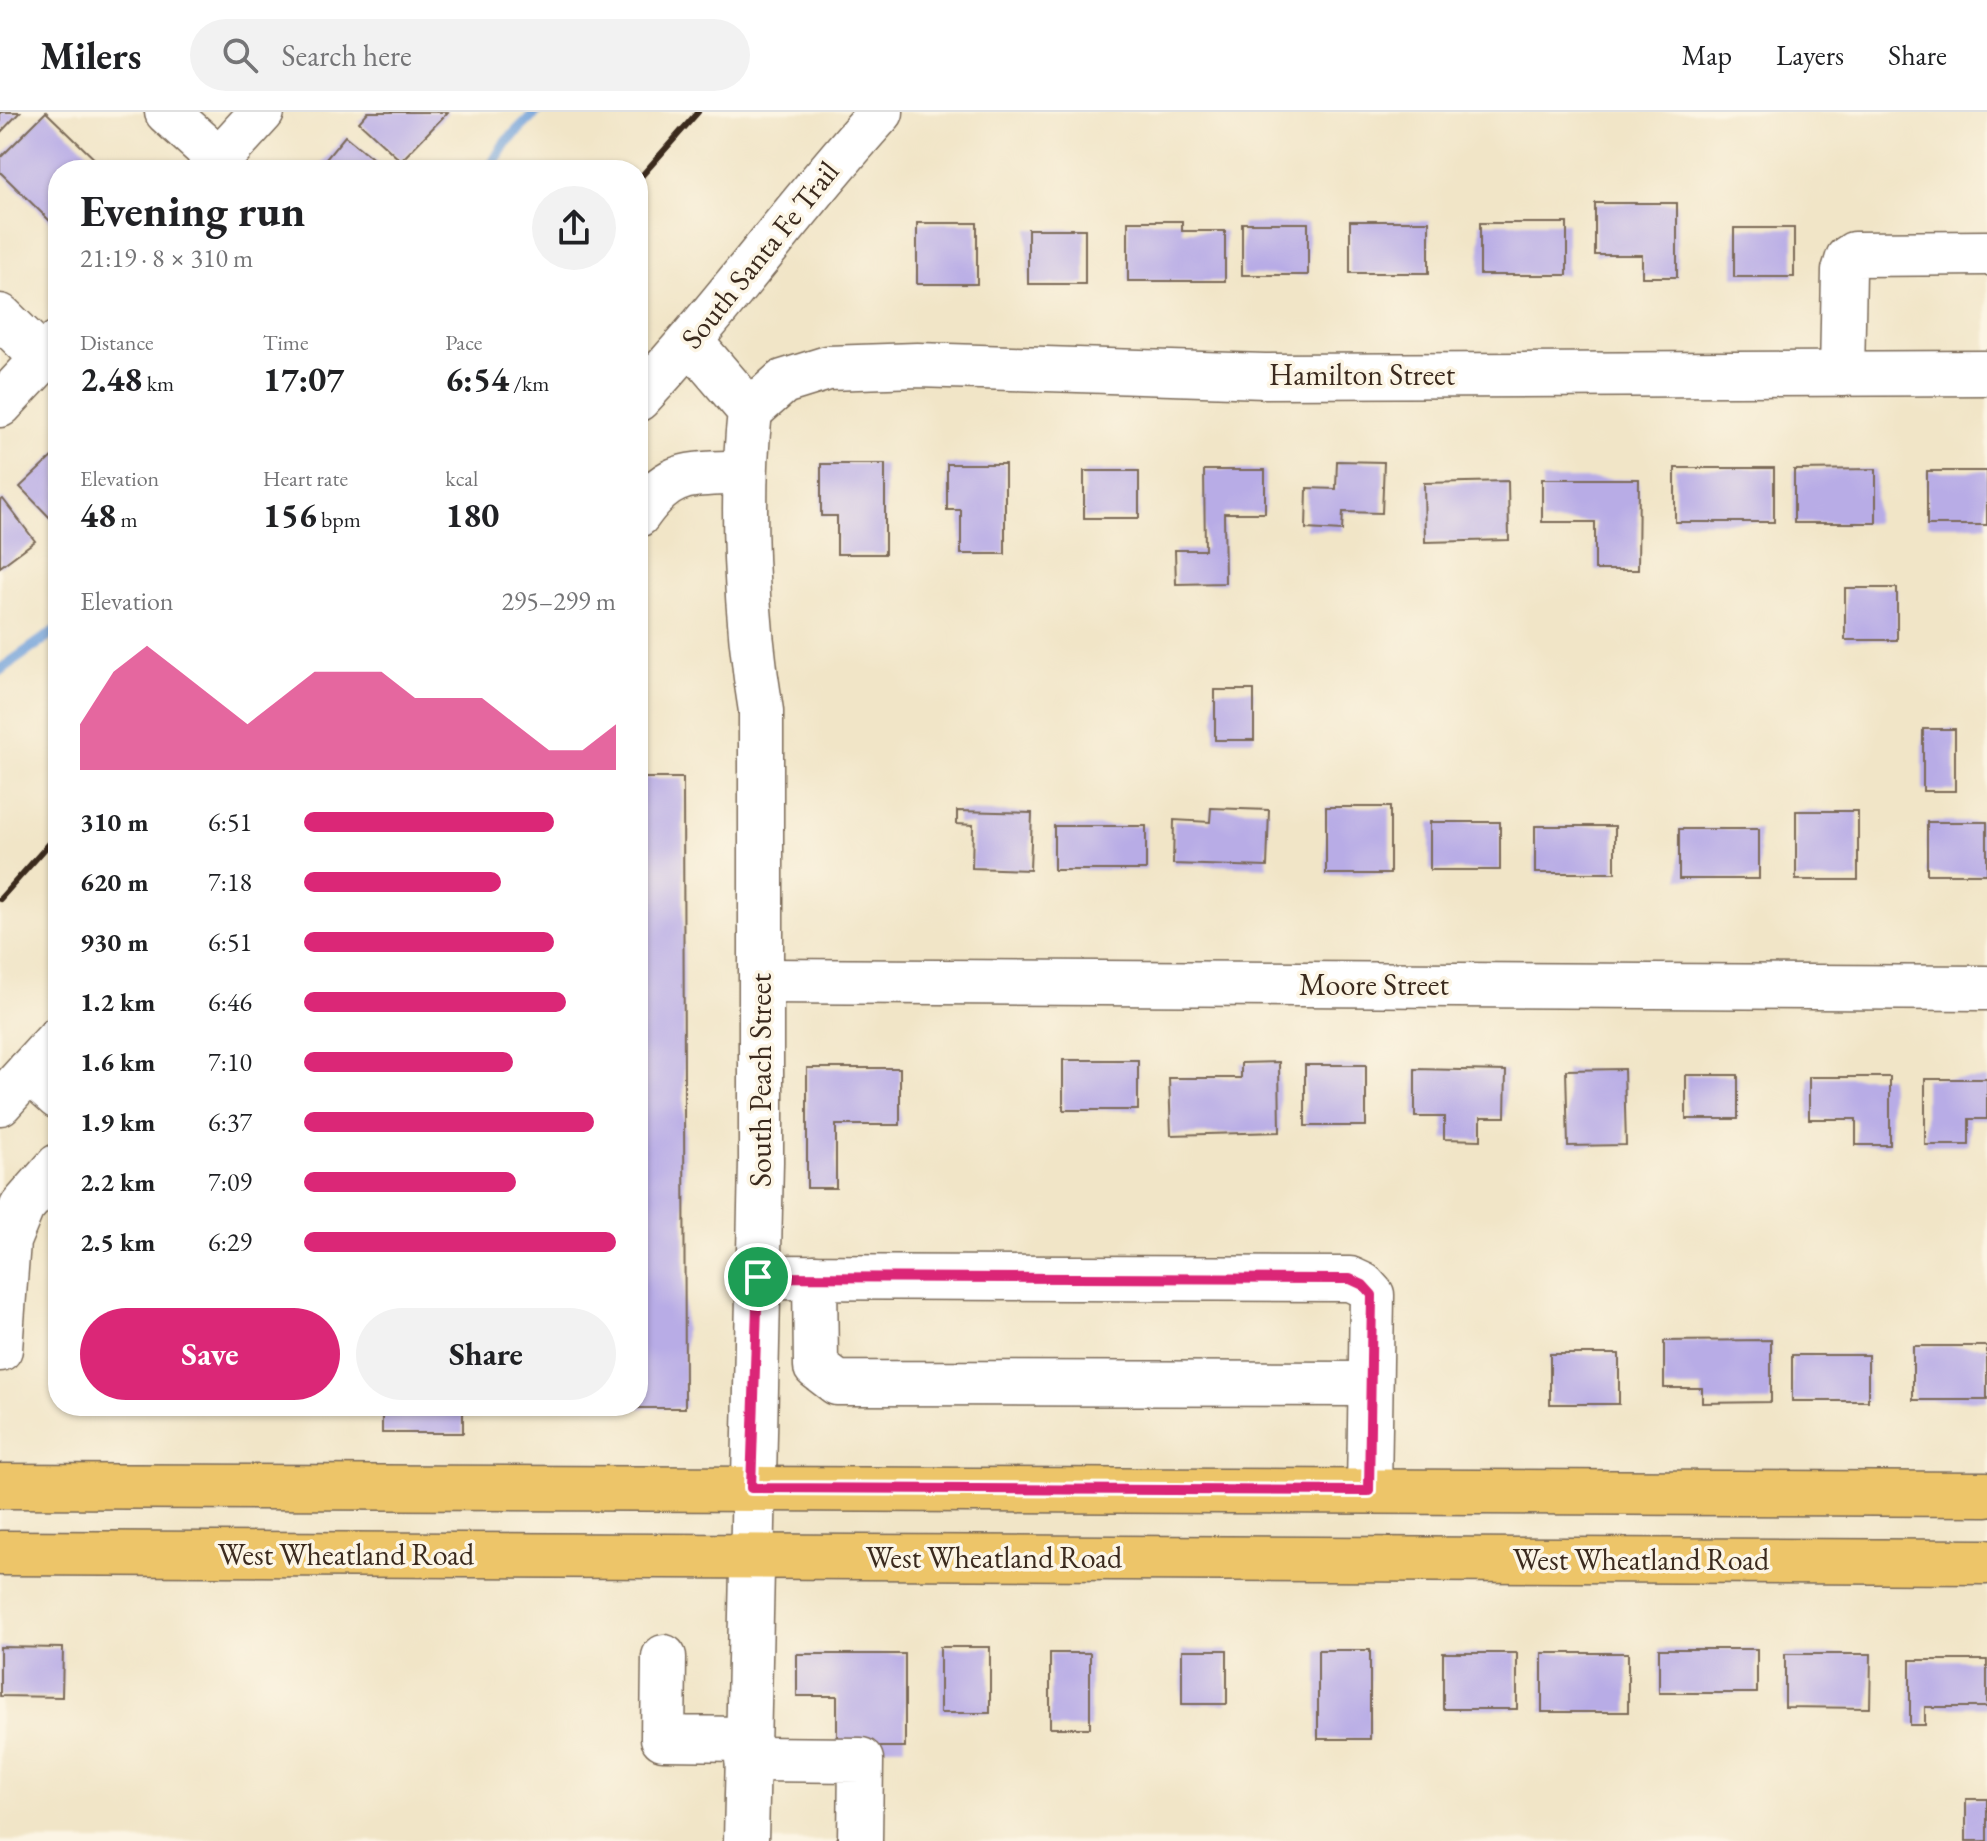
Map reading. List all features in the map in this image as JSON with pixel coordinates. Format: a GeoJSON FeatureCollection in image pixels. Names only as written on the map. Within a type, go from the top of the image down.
{"type":"FeatureCollection","features":[{"type":"Feature","properties":{"kind":"main road"},"geometry":{"type":"LineString","coordinates":[[0,1486],[1987,1494]]}},
{"type":"Feature","properties":{"kind":"main road","name":"West Wheatland Road"},"geometry":{"type":"LineString","coordinates":[[0,1553],[1987,1562]]}},
{"type":"Feature","properties":{"kind":"street"},"geometry":{"type":"LineString","coordinates":[[167,112],[210,160]]}},
{"type":"Feature","properties":{"kind":"street"},"geometry":{"type":"LineString","coordinates":[[218,160],[262,112]]}},
{"type":"Feature","properties":{"kind":"street","name":"South Santa Fe Trail"},"geometry":{"type":"LineString","coordinates":[[648,388],[691,342],[833,165],[881,112]]}},
{"type":"Feature","properties":{"kind":"street"},"geometry":{"type":"LineString","coordinates":[[1842,374],[1844,271],[1848,258],[1854,254],[1987,253]]}},
{"type":"Feature","properties":{"kind":"street"},"geometry":{"type":"LineString","coordinates":[[0,316],[48,349]]}},
{"type":"Feature","properties":{"kind":"street"},"geometry":{"type":"LineString","coordinates":[[691,342],[750,411]]}},
{"type":"Feature","properties":{"kind":"street"},"geometry":{"type":"LineString","coordinates":[[0,405],[48,354]]}},
{"type":"Feature","properties":{"kind":"street","name":"Hamilton Street"},"geometry":{"type":"LineString","coordinates":[[750,411],[783,382],[828,368],[1265,376],[1987,373]]}},
{"type":"Feature","properties":{"kind":"street","name":"South Peach Street"},"geometry":{"type":"LineString","coordinates":[[746,1841],[762,981],[761,711],[753,663],[745,472],[750,411]]}},
{"type":"Feature","properties":{"kind":"street"},"geometry":{"type":"LineString","coordinates":[[648,501],[656,489],[677,477],[745,472]]}},
{"type":"Feature","properties":{"kind":"street","name":"Moore Street"},"geometry":{"type":"LineString","coordinates":[[762,981],[1987,988]]}},
{"type":"Feature","properties":{"kind":"street"},"geometry":{"type":"LineString","coordinates":[[0,1103],[44,1084]]}},
{"type":"Feature","properties":{"kind":"street"},"geometry":{"type":"LineString","coordinates":[[0,1349],[8,1241],[22,1207],[48,1177]]}},
{"type":"Feature","properties":{"kind":"street"},"geometry":{"type":"LineString","coordinates":[[758,1277],[1350,1279],[1363,1285],[1372,1295],[1369,1491]]}},
{"type":"Feature","properties":{"kind":"street"},"geometry":{"type":"LineString","coordinates":[[815,1277],[816,1367],[837,1383],[1370,1384]]}},
{"type":"Feature","properties":{"kind":"street"},"geometry":{"type":"LineString","coordinates":[[664,1657],[663,1738],[861,1760],[860,1841]]}},
{"type":"Feature","properties":{"kind":"building"},"geometry":{"type":"Polygon","coordinates":[[[0,112],[20,112],[0,133],[0,112]]]}},
{"type":"Feature","properties":{"kind":"building"},"geometry":{"type":"Polygon","coordinates":[[[46,112],[96,160],[48,160],[48,219],[0,172],[0,158],[46,112]]]}},
{"type":"Feature","properties":{"kind":"building"},"geometry":{"type":"Polygon","coordinates":[[[368,112],[448,112],[402,160],[359,122],[368,112]]]}},
{"type":"Feature","properties":{"kind":"building"},"geometry":{"type":"Polygon","coordinates":[[[345,136],[375,160],[325,160],[345,136]]]}},
{"type":"Feature","properties":{"kind":"building"},"geometry":{"type":"Polygon","coordinates":[[[1595,203],[1677,203],[1677,277],[1642,277],[1642,255],[1595,255],[1595,203]]]}},
{"type":"Feature","properties":{"kind":"building"},"geometry":{"type":"Polygon","coordinates":[[[1128,221],[1182,221],[1182,231],[1225,231],[1225,281],[1128,281],[1128,221]]]}},
{"type":"Feature","properties":{"kind":"building"},"geometry":{"type":"Polygon","coordinates":[[[1350,221],[1429,221],[1429,273],[1350,273],[1350,221]]]}},
{"type":"Feature","properties":{"kind":"building"},"geometry":{"type":"Polygon","coordinates":[[[917,223],[977,223],[977,284],[917,284],[917,223]]]}},
{"type":"Feature","properties":{"kind":"building"},"geometry":{"type":"Polygon","coordinates":[[[1242,223],[1308,223],[1308,275],[1242,275],[1242,223]]]}},
{"type":"Feature","properties":{"kind":"building"},"geometry":{"type":"Polygon","coordinates":[[[1480,223],[1567,223],[1567,275],[1480,275],[1480,223]]]}},
{"type":"Feature","properties":{"kind":"building"},"geometry":{"type":"Polygon","coordinates":[[[1734,228],[1794,228],[1794,277],[1734,277],[1734,228]]]}},
{"type":"Feature","properties":{"kind":"building"},"geometry":{"type":"Polygon","coordinates":[[[1028,229],[1085,229],[1085,284],[1028,284],[1028,229]]]}},
{"type":"Feature","properties":{"kind":"building"},"geometry":{"type":"Polygon","coordinates":[[[48,460],[48,516],[20,487],[48,460]]]}},
{"type":"Feature","properties":{"kind":"building"},"geometry":{"type":"Polygon","coordinates":[[[1337,461],[1384,462],[1382,513],[1343,512],[1342,531],[1306,529],[1307,488],[1336,489],[1337,461]]]}},
{"type":"Feature","properties":{"kind":"building"},"geometry":{"type":"Polygon","coordinates":[[[821,464],[885,464],[885,554],[837,554],[837,516],[821,516],[821,464]]]}},
{"type":"Feature","properties":{"kind":"building"},"geometry":{"type":"Polygon","coordinates":[[[947,464],[1005,464],[1005,554],[961,554],[961,510],[947,510],[947,464]]]}},
{"type":"Feature","properties":{"kind":"building"},"geometry":{"type":"Polygon","coordinates":[[[1675,468],[1774,468],[1774,522],[1675,522],[1675,468]]]}},
{"type":"Feature","properties":{"kind":"building"},"geometry":{"type":"Polygon","coordinates":[[[1876,469],[1876,523],[1794,523],[1794,470],[1876,469]]]}},
{"type":"Feature","properties":{"kind":"building"},"geometry":{"type":"Polygon","coordinates":[[[1204,470],[1265,470],[1265,513],[1224,513],[1225,583],[1176,584],[1175,550],[1205,550],[1204,470]]]}},
{"type":"Feature","properties":{"kind":"building"},"geometry":{"type":"Polygon","coordinates":[[[1084,471],[1139,471],[1139,518],[1084,518],[1084,471]]]}},
{"type":"Feature","properties":{"kind":"building"},"geometry":{"type":"Polygon","coordinates":[[[1927,471],[1987,471],[1987,525],[1927,525],[1927,471]]]}},
{"type":"Feature","properties":{"kind":"building"},"geometry":{"type":"Polygon","coordinates":[[[1542,479],[1639,479],[1638,570],[1595,570],[1595,522],[1542,522],[1542,479]]]}},
{"type":"Feature","properties":{"kind":"building"},"geometry":{"type":"Polygon","coordinates":[[[1508,481],[1509,540],[1425,542],[1424,483],[1508,481]]]}},
{"type":"Feature","properties":{"kind":"building"},"geometry":{"type":"Polygon","coordinates":[[[3,499],[35,541],[0,567],[0,501],[3,499]]]}},
{"type":"Feature","properties":{"kind":"building"},"geometry":{"type":"Polygon","coordinates":[[[1845,588],[1897,588],[1897,640],[1845,640],[1845,588]]]}},
{"type":"Feature","properties":{"kind":"building"},"geometry":{"type":"Polygon","coordinates":[[[1215,690],[1254,690],[1254,740],[1215,740],[1215,690]]]}},
{"type":"Feature","properties":{"kind":"building"},"geometry":{"type":"Polygon","coordinates":[[[1923,729],[1955,729],[1955,791],[1923,791],[1923,729]]]}},
{"type":"Feature","properties":{"kind":"building"},"geometry":{"type":"Polygon","coordinates":[[[648,778],[683,778],[685,1408],[648,1408],[648,778]]]}},
{"type":"Feature","properties":{"kind":"building"},"geometry":{"type":"Polygon","coordinates":[[[1326,807],[1390,807],[1390,874],[1326,874],[1326,807]]]}},
{"type":"Feature","properties":{"kind":"building"},"geometry":{"type":"Polygon","coordinates":[[[1211,808],[1269,810],[1267,867],[1173,864],[1174,820],[1210,822],[1211,808]]]}},
{"type":"Feature","properties":{"kind":"building"},"geometry":{"type":"Polygon","coordinates":[[[957,811],[1032,813],[1030,870],[972,868],[973,825],[957,824],[957,811]]]}},
{"type":"Feature","properties":{"kind":"building"},"geometry":{"type":"Polygon","coordinates":[[[1796,811],[1858,811],[1858,880],[1796,880],[1796,811]]]}},
{"type":"Feature","properties":{"kind":"building"},"geometry":{"type":"Polygon","coordinates":[[[1430,822],[1500,822],[1500,870],[1430,870],[1430,822]]]}},
{"type":"Feature","properties":{"kind":"building"},"geometry":{"type":"Polygon","coordinates":[[[1927,822],[1987,822],[1987,874],[1927,874],[1927,822]]]}},
{"type":"Feature","properties":{"kind":"building"},"geometry":{"type":"Polygon","coordinates":[[[1054,826],[1146,826],[1146,870],[1054,870],[1054,826]]]}},
{"type":"Feature","properties":{"kind":"building"},"geometry":{"type":"Polygon","coordinates":[[[1535,826],[1615,826],[1615,873],[1535,873],[1535,826]]]}},
{"type":"Feature","properties":{"kind":"building"},"geometry":{"type":"Polygon","coordinates":[[[1679,829],[1759,829],[1759,879],[1679,879],[1679,829]]]}},
{"type":"Feature","properties":{"kind":"building"},"geometry":{"type":"Polygon","coordinates":[[[1063,1060],[1138,1060],[1138,1110],[1063,1110],[1063,1060]]]}},
{"type":"Feature","properties":{"kind":"building"},"geometry":{"type":"Polygon","coordinates":[[[1279,1062],[1280,1132],[1171,1135],[1169,1078],[1241,1078],[1241,1063],[1279,1062]]]}},
{"type":"Feature","properties":{"kind":"building"},"geometry":{"type":"Polygon","coordinates":[[[1305,1065],[1366,1065],[1366,1126],[1305,1126],[1305,1065]]]}},
{"type":"Feature","properties":{"kind":"building"},"geometry":{"type":"Polygon","coordinates":[[[807,1068],[900,1068],[900,1125],[836,1125],[836,1188],[807,1188],[807,1068]]]}},
{"type":"Feature","properties":{"kind":"building"},"geometry":{"type":"Polygon","coordinates":[[[1415,1069],[1506,1071],[1505,1117],[1481,1117],[1481,1140],[1444,1139],[1444,1117],[1415,1117],[1415,1069]]]}},
{"type":"Feature","properties":{"kind":"building"},"geometry":{"type":"Polygon","coordinates":[[[1624,1069],[1626,1145],[1568,1146],[1566,1070],[1624,1069]]]}},
{"type":"Feature","properties":{"kind":"building"},"geometry":{"type":"Polygon","coordinates":[[[1686,1075],[1738,1075],[1738,1119],[1686,1119],[1686,1075]]]}},
{"type":"Feature","properties":{"kind":"building"},"geometry":{"type":"Polygon","coordinates":[[[1809,1077],[1890,1077],[1890,1145],[1856,1145],[1856,1119],[1809,1119],[1809,1077]]]}},
{"type":"Feature","properties":{"kind":"building"},"geometry":{"type":"Polygon","coordinates":[[[1925,1079],[1987,1079],[1987,1119],[1969,1119],[1969,1145],[1925,1145],[1925,1079]]]}},
{"type":"Feature","properties":{"kind":"building"},"geometry":{"type":"Polygon","coordinates":[[[1771,1340],[1771,1402],[1702,1403],[1702,1388],[1664,1388],[1664,1341],[1771,1340]]]}},
{"type":"Feature","properties":{"kind":"building"},"geometry":{"type":"Polygon","coordinates":[[[1913,1346],[1987,1346],[1987,1400],[1913,1400],[1913,1346]]]}},
{"type":"Feature","properties":{"kind":"building"},"geometry":{"type":"Polygon","coordinates":[[[1550,1354],[1619,1354],[1619,1404],[1550,1404],[1550,1354]]]}},
{"type":"Feature","properties":{"kind":"building"},"geometry":{"type":"Polygon","coordinates":[[[1792,1355],[1868,1355],[1868,1401],[1792,1401],[1792,1355]]]}},
{"type":"Feature","properties":{"kind":"building"},"geometry":{"type":"Polygon","coordinates":[[[382,1416],[463,1416],[463,1433],[382,1433],[382,1416]]]}},
{"type":"Feature","properties":{"kind":"building"},"geometry":{"type":"Polygon","coordinates":[[[0,1647],[63,1648],[62,1697],[0,1696],[0,1647]]]}},
{"type":"Feature","properties":{"kind":"building"},"geometry":{"type":"Polygon","coordinates":[[[940,1647],[990,1647],[990,1713],[940,1713],[940,1647]]]}},
{"type":"Feature","properties":{"kind":"building"},"geometry":{"type":"Polygon","coordinates":[[[1659,1649],[1757,1649],[1757,1693],[1659,1693],[1659,1649]]]}},
{"type":"Feature","properties":{"kind":"building"},"geometry":{"type":"Polygon","coordinates":[[[1182,1650],[1227,1650],[1227,1704],[1182,1704],[1182,1650]]]}},
{"type":"Feature","properties":{"kind":"building"},"geometry":{"type":"Polygon","coordinates":[[[1318,1650],[1370,1650],[1370,1739],[1318,1739],[1318,1650]]]}},
{"type":"Feature","properties":{"kind":"building"},"geometry":{"type":"Polygon","coordinates":[[[1050,1653],[1090,1653],[1090,1728],[1050,1728],[1050,1653]]]}},
{"type":"Feature","properties":{"kind":"building"},"geometry":{"type":"Polygon","coordinates":[[[1443,1653],[1517,1653],[1517,1709],[1443,1709],[1443,1653]]]}},
{"type":"Feature","properties":{"kind":"building"},"geometry":{"type":"Polygon","coordinates":[[[1542,1653],[1628,1653],[1628,1712],[1542,1712],[1542,1653]]]}},
{"type":"Feature","properties":{"kind":"building"},"geometry":{"type":"Polygon","coordinates":[[[797,1654],[905,1654],[905,1747],[837,1747],[837,1696],[797,1696],[797,1654]]]}},
{"type":"Feature","properties":{"kind":"building"},"geometry":{"type":"Polygon","coordinates":[[[1785,1654],[1871,1654],[1870,1708],[1785,1707],[1785,1654]]]}},
{"type":"Feature","properties":{"kind":"building"},"geometry":{"type":"Polygon","coordinates":[[[1910,1660],[1987,1660],[1987,1707],[1925,1707],[1925,1725],[1910,1725],[1910,1660]]]}},
{"type":"Feature","properties":{"kind":"building"},"geometry":{"type":"Polygon","coordinates":[[[1966,1799],[1987,1799],[1987,1841],[1966,1841],[1966,1799]]]}},
{"type":"Feature","properties":{"kind":"waterway"},"geometry":{"type":"LineString","coordinates":[[495,160],[505,143],[536,112]]}},
{"type":"Feature","properties":{"kind":"waterway"},"geometry":{"type":"LineString","coordinates":[[0,670],[48,636]]}},
{"type":"Feature","properties":{"kind":"railway"},"geometry":{"type":"LineString","coordinates":[[648,169],[698,112]]}},
{"type":"Feature","properties":{"kind":"railway"},"geometry":{"type":"LineString","coordinates":[[0,899],[48,845]]}},
{"type":"Feature","properties":{"kind":"route"},"geometry":{"type":"LineString","coordinates":[[758,1277],[1350,1279],[1363,1285],[1372,1295],[1369,1491],[751,1488],[758,1277]]}}]}
